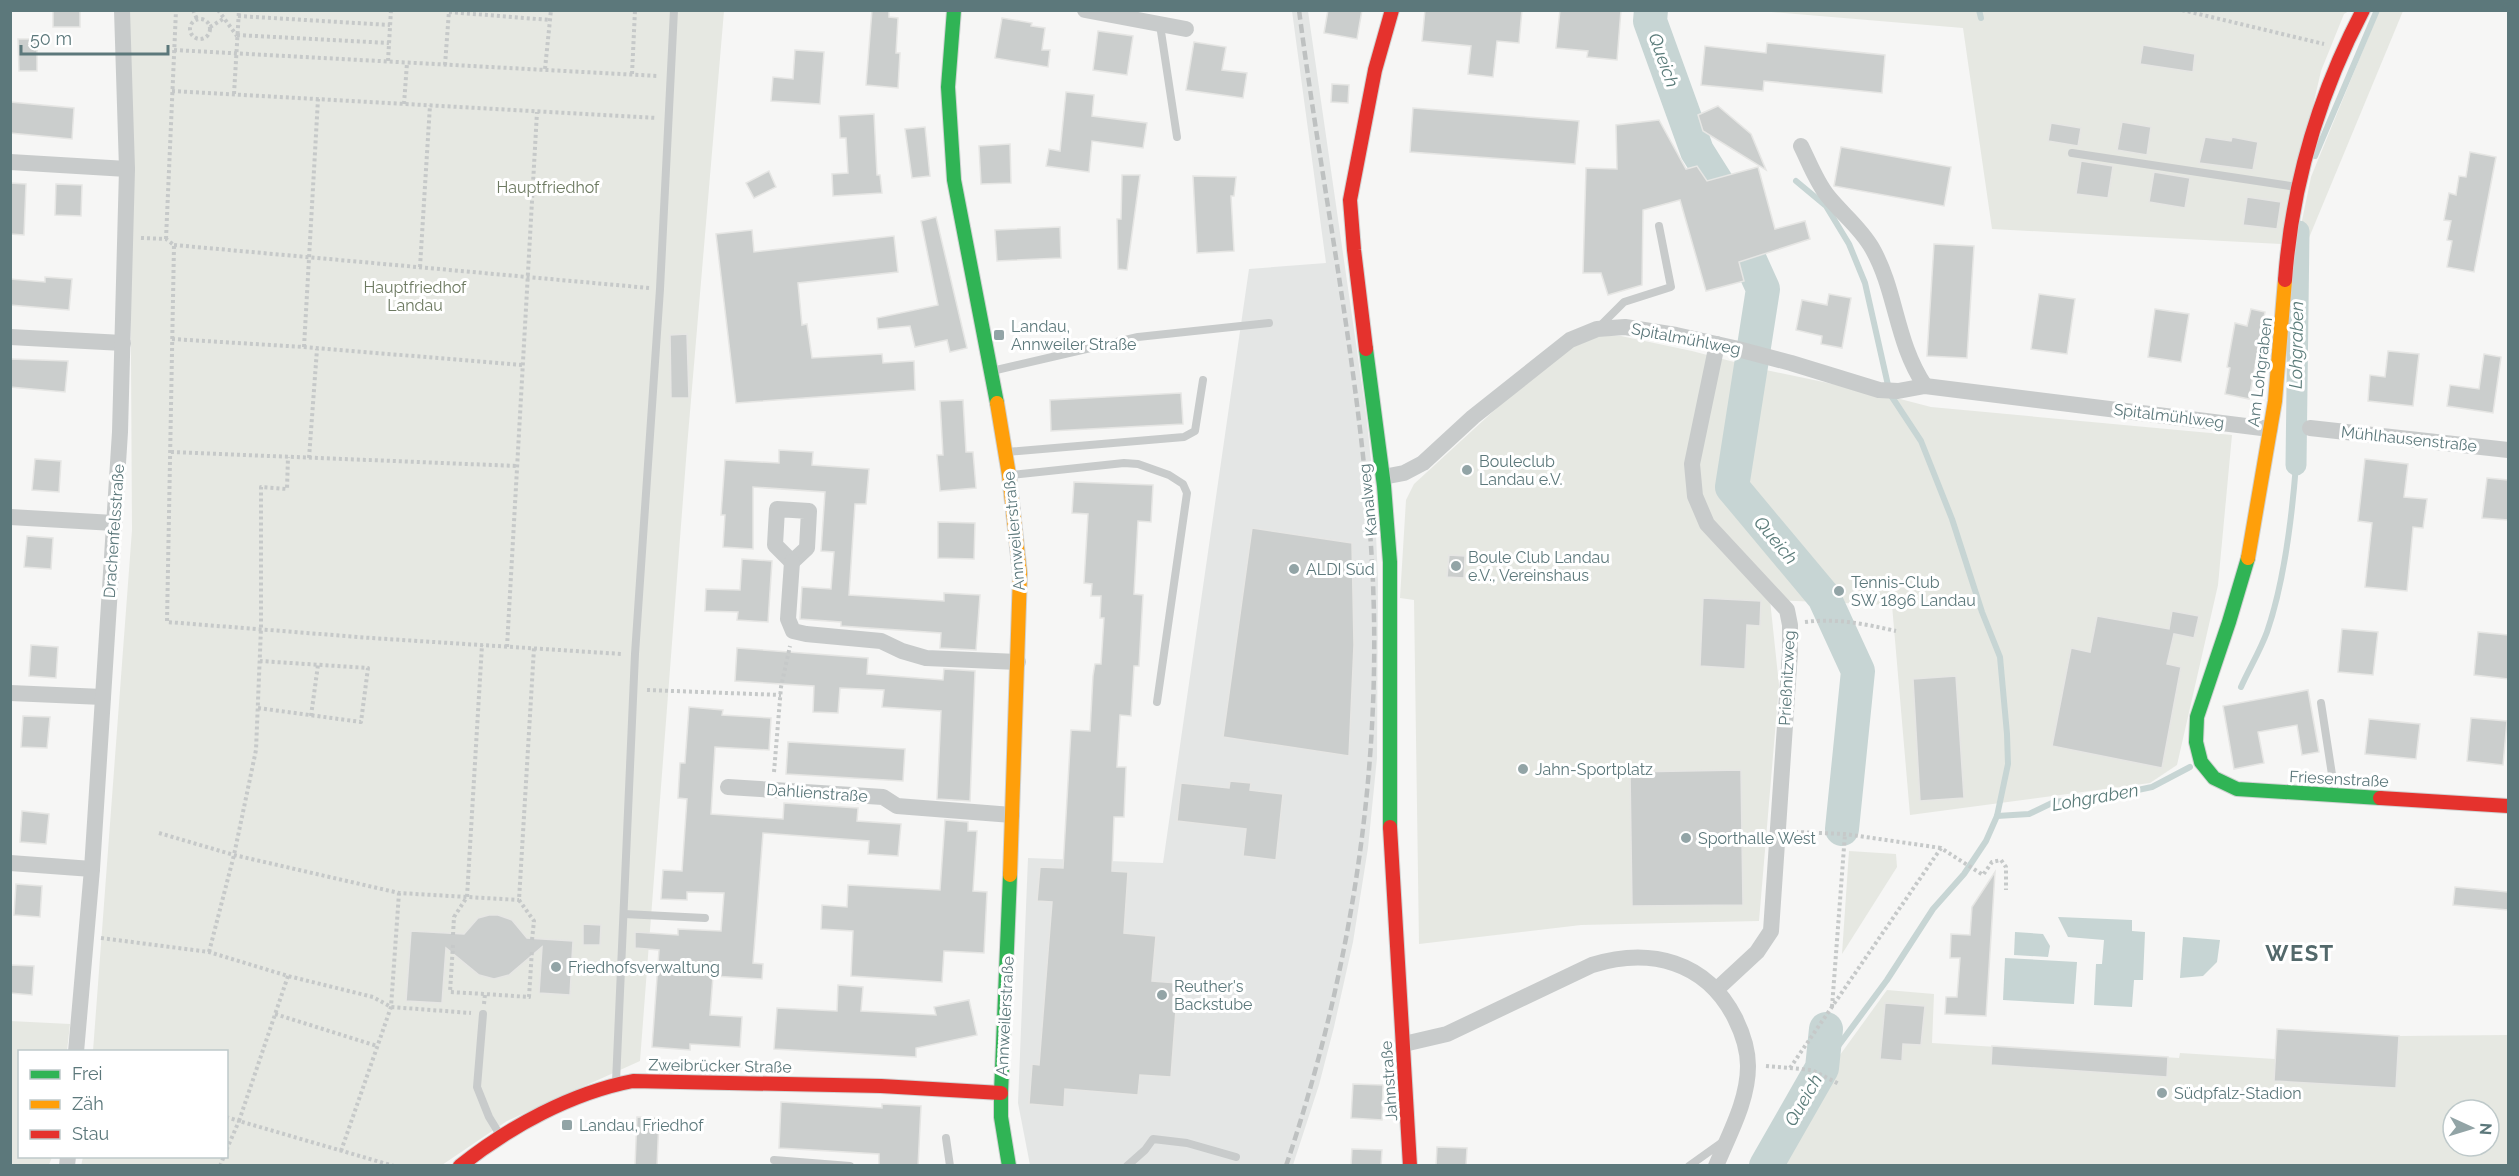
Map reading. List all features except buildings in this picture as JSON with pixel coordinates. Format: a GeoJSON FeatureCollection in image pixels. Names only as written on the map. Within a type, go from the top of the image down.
{"type":"FeatureCollection","features":[{"type":"Feature","properties":{"kind":"street","name":"Drachenfelsstraße"},"geometry":{"type":"LineString","coordinates":[[76,1050],[92,869],[123,343],[127,168],[122,10]]}},
{"type":"Feature","properties":{"kind":"street","name":"Annweilerstraße"},"geometry":{"type":"LineString","coordinates":[[954,10],[948,87],[952,158],[959,208],[1006,452],[1020,574],[1001,1092],[1009,1166]]}},
{"type":"Feature","properties":{"kind":"street"},"geometry":{"type":"LineString","coordinates":[[1085,10],[1186,29]]}},
{"type":"Feature","properties":{"kind":"street","name":"Kanalweg"},"geometry":{"type":"LineString","coordinates":[[1392,10],[1383,33],[1350,200],[1356,272],[1383,477],[1390,587],[1390,817],[1399,994]]}},
{"type":"Feature","properties":{"kind":"street","name":"Am Lohgraben"},"geometry":{"type":"LineString","coordinates":[[2194,741],[2197,717],[2250,550],[2280,363],[2287,260],[2297,187],[2307,143],[2323,92],[2363,10]]}},
{"type":"Feature","properties":{"kind":"street"},"geometry":{"type":"LineString","coordinates":[[1801,146],[1826,194],[1862,233],[1872,248],[1882,269],[1901,339],[1913,368],[1925,386]]}},
{"type":"Feature","properties":{"kind":"street"},"geometry":{"type":"LineString","coordinates":[[10,162],[127,168]]}},
{"type":"Feature","properties":{"kind":"street","name":"Spitalmühlweg"},"geometry":{"type":"LineString","coordinates":[[1383,477],[1404,473],[1423,462],[1473,417],[1570,340],[1597,329],[1625,327],[1734,348],[1864,386],[1899,391],[1925,386],[2270,429]]}},
{"type":"Feature","properties":{"kind":"street"},"geometry":{"type":"LineString","coordinates":[[10,337],[123,343]]}},
{"type":"Feature","properties":{"kind":"street","name":"Prießnitzweg"},"geometry":{"type":"LineString","coordinates":[[1716,990],[1757,952],[1771,931],[1790,652],[1790,625],[1787,610],[1707,524],[1695,496],[1692,464],[1717,344]]}},
{"type":"Feature","properties":{"kind":"street","name":"Mühlhausenstraße"},"geometry":{"type":"LineString","coordinates":[[2310,428],[2508,450]]}},
{"type":"Feature","properties":{"kind":"street"},"geometry":{"type":"LineString","coordinates":[[10,517],[114,523]]}},
{"type":"Feature","properties":{"kind":"street"},"geometry":{"type":"LineString","coordinates":[[792,562],[788,619],[793,631],[881,641],[902,651],[926,658],[1018,662]]}},
{"type":"Feature","properties":{"kind":"street"},"geometry":{"type":"LineString","coordinates":[[10,693],[103,697]]}},
{"type":"Feature","properties":{"kind":"street","name":"Friesenstraße"},"geometry":{"type":"LineString","coordinates":[[2194,741],[2209,776],[2221,784],[2237,789],[2508,806]]}},
{"type":"Feature","properties":{"kind":"street","name":"Dahlienstraße"},"geometry":{"type":"LineString","coordinates":[[728,787],[883,797],[897,806],[1012,815]]}},
{"type":"Feature","properties":{"kind":"street"},"geometry":{"type":"LineString","coordinates":[[10,863],[92,869]]}},
{"type":"Feature","properties":{"kind":"street"},"geometry":{"type":"LineString","coordinates":[[1404,1044],[1447,1034],[1592,965],[1624,956],[1646,957],[1680,965],[1695,973],[1716,990],[1728,1005],[1745,1045],[1748,1065],[1742,1105],[1716,1166]]}},
{"type":"Feature","properties":{"kind":"street","name":"Jahnstraße"},"geometry":{"type":"LineString","coordinates":[[1399,994],[1410,1166]]}},
{"type":"Feature","properties":{"kind":"street","name":"Zweibrücker Straße"},"geometry":{"type":"LineString","coordinates":[[460,1166],[501,1135],[554,1108],[616,1085],[644,1080],[1001,1092]]}},
{"type":"Feature","properties":{"kind":"lane"},"geometry":{"type":"LineString","coordinates":[[616,1085],[635,654],[660,289],[674,10]]}},
{"type":"Feature","properties":{"kind":"lane"},"geometry":{"type":"LineString","coordinates":[[1160,25],[1177,137]]}},
{"type":"Feature","properties":{"kind":"lane"},"geometry":{"type":"LineString","coordinates":[[2072,153],[2297,187]]}},
{"type":"Feature","properties":{"kind":"lane"},"geometry":{"type":"LineString","coordinates":[[1597,329],[1624,302],[1671,286],[1659,226]]}},
{"type":"Feature","properties":{"kind":"lane"},"geometry":{"type":"LineString","coordinates":[[992,371],[1138,337],[1269,323]]}},
{"type":"Feature","properties":{"kind":"lane"},"geometry":{"type":"LineString","coordinates":[[1006,452],[1184,437],[1196,431],[1203,380]]}},
{"type":"Feature","properties":{"kind":"lane"},"geometry":{"type":"LineString","coordinates":[[1009,475],[1125,463],[1148,467],[1183,483],[1186,493],[1157,702]]}},
{"type":"Feature","properties":{"kind":"lane"},"geometry":{"type":"LineString","coordinates":[[2321,702],[2335,795]]}},
{"type":"Feature","properties":{"kind":"lane"},"geometry":{"type":"LineString","coordinates":[[624,914],[705,918]]}},
{"type":"Feature","properties":{"kind":"lane"},"geometry":{"type":"LineString","coordinates":[[483,1014],[477,1087],[489,1117],[501,1135]]}},
{"type":"Feature","properties":{"kind":"lane"},"geometry":{"type":"LineString","coordinates":[[946,1138],[950,1166]]}},
{"type":"Feature","properties":{"kind":"lane"},"geometry":{"type":"LineString","coordinates":[[1689,1166],[1727,1138]]}},
{"type":"Feature","properties":{"kind":"lane"},"geometry":{"type":"LineString","coordinates":[[1127,1166],[1154,1139],[1187,1143],[1236,1157]]}},
{"type":"Feature","properties":{"kind":"lane"},"geometry":{"type":"LineString","coordinates":[[774,1161],[850,1166]]}},
{"type":"Feature","properties":{"kind":"path"},"geometry":{"type":"LineString","coordinates":[[166,239],[176,10]]}},
{"type":"Feature","properties":{"kind":"path"},"geometry":{"type":"LineString","coordinates":[[193,10],[197,19]]}},
{"type":"Feature","properties":{"kind":"path"},"geometry":{"type":"LineString","coordinates":[[218,10],[237,35],[389,43]]}},
{"type":"Feature","properties":{"kind":"path"},"geometry":{"type":"LineString","coordinates":[[234,94],[238,10]]}},
{"type":"Feature","properties":{"kind":"path"},"geometry":{"type":"LineString","coordinates":[[388,62],[391,10]]}},
{"type":"Feature","properties":{"kind":"path"},"geometry":{"type":"LineString","coordinates":[[545,70],[551,10]]}},
{"type":"Feature","properties":{"kind":"path"},"geometry":{"type":"LineString","coordinates":[[632,74],[635,10]]}},
{"type":"Feature","properties":{"kind":"path"},"geometry":{"type":"LineString","coordinates":[[2182,10],[2343,48]]}},
{"type":"Feature","properties":{"kind":"path"},"geometry":{"type":"LineString","coordinates":[[445,64],[449,11],[550,20]]}},
{"type":"Feature","properties":{"kind":"path"},"geometry":{"type":"LineString","coordinates":[[238,16],[390,25]]}},
{"type":"Feature","properties":{"kind":"path"},"geometry":{"type":"LineString","coordinates":[[197,19],[190,27],[194,36],[200,39],[206,36],[210,27],[223,19]]}},
{"type":"Feature","properties":{"kind":"path"},"geometry":{"type":"LineString","coordinates":[[197,19],[206,20],[210,27]]}},
{"type":"Feature","properties":{"kind":"path"},"geometry":{"type":"LineString","coordinates":[[174,50],[671,76]]}},
{"type":"Feature","properties":{"kind":"path"},"geometry":{"type":"LineString","coordinates":[[404,104],[407,63]]}},
{"type":"Feature","properties":{"kind":"path"},"geometry":{"type":"LineString","coordinates":[[172,91],[668,119]]}},
{"type":"Feature","properties":{"kind":"path"},"geometry":{"type":"LineString","coordinates":[[304,347],[318,99]]}},
{"type":"Feature","properties":{"kind":"path"},"geometry":{"type":"LineString","coordinates":[[420,267],[430,105]]}},
{"type":"Feature","properties":{"kind":"path"},"geometry":{"type":"LineString","coordinates":[[507,647],[537,112]]}},
{"type":"Feature","properties":{"kind":"path"},"geometry":{"type":"LineString","coordinates":[[127,238],[166,239],[174,245],[660,289]]}},
{"type":"Feature","properties":{"kind":"path"},"geometry":{"type":"LineString","coordinates":[[174,245],[167,622],[635,654]]}},
{"type":"Feature","properties":{"kind":"path"},"geometry":{"type":"LineString","coordinates":[[172,339],[304,347],[522,365]]}},
{"type":"Feature","properties":{"kind":"path"},"geometry":{"type":"LineString","coordinates":[[309,458],[317,349]]}},
{"type":"Feature","properties":{"kind":"path"},"geometry":{"type":"LineString","coordinates":[[171,452],[517,466]]}},
{"type":"Feature","properties":{"kind":"path"},"geometry":{"type":"LineString","coordinates":[[209,952],[234,855],[256,750],[261,628],[261,487],[287,489],[288,457]]}},
{"type":"Feature","properties":{"kind":"path"},"geometry":{"type":"LineString","coordinates":[[1824,620],[1849,620],[1896,631]]}},
{"type":"Feature","properties":{"kind":"path"},"geometry":{"type":"LineString","coordinates":[[773,790],[781,695],[793,631]]}},
{"type":"Feature","properties":{"kind":"path"},"geometry":{"type":"LineString","coordinates":[[453,935],[454,917],[467,897],[482,645]]}},
{"type":"Feature","properties":{"kind":"path"},"geometry":{"type":"LineString","coordinates":[[532,940],[534,921],[519,900],[534,648]]}},
{"type":"Feature","properties":{"kind":"path"},"geometry":{"type":"LineString","coordinates":[[258,708],[361,722],[368,668],[260,661]]}},
{"type":"Feature","properties":{"kind":"path"},"geometry":{"type":"LineString","coordinates":[[311,716],[318,665]]}},
{"type":"Feature","properties":{"kind":"path"},"geometry":{"type":"LineString","coordinates":[[634,690],[781,695]]}},
{"type":"Feature","properties":{"kind":"path"},"geometry":{"type":"LineString","coordinates":[[1778,831],[1845,834],[1941,848],[1983,875],[1992,862],[2001,860],[2006,867],[2006,890]]}},
{"type":"Feature","properties":{"kind":"path"},"geometry":{"type":"LineString","coordinates":[[159,833],[234,855],[399,893],[519,900]]}},
{"type":"Feature","properties":{"kind":"path"},"geometry":{"type":"LineString","coordinates":[[1832,1008],[1845,834]]}},
{"type":"Feature","properties":{"kind":"path"},"geometry":{"type":"LineString","coordinates":[[1790,1068],[1941,848]]}},
{"type":"Feature","properties":{"kind":"path"},"geometry":{"type":"LineString","coordinates":[[341,1151],[391,1007],[399,893]]}},
{"type":"Feature","properties":{"kind":"path"},"geometry":{"type":"LineString","coordinates":[[86,936],[209,952],[288,976],[373,997],[391,1007],[483,1014],[485,994]]}},
{"type":"Feature","properties":{"kind":"path"},"geometry":{"type":"LineString","coordinates":[[453,945],[450,992],[529,998],[532,950]]}},
{"type":"Feature","properties":{"kind":"path"},"geometry":{"type":"LineString","coordinates":[[228,1146],[239,1121],[288,976]]}},
{"type":"Feature","properties":{"kind":"path"},"geometry":{"type":"LineString","coordinates":[[275,1014],[377,1046]]}},
{"type":"Feature","properties":{"kind":"path"},"geometry":{"type":"LineString","coordinates":[[1748,1065],[1812,1070],[1839,1084]]}},
{"type":"Feature","properties":{"kind":"path"},"geometry":{"type":"LineString","coordinates":[[228,1118],[394,1166]]}},
{"type":"Feature","properties":{"kind":"shaded area"},"geometry":{"type":"Polygon","coordinates":[[[1292,11],[1308,11],[1366,413],[1374,489],[1378,580],[1377,758],[1368,848],[1353,942],[1334,1027],[1319,1085],[1293,1165],[1030,1165],[1018,1103],[1028,858],[1163,863],[1249,269],[1326,263],[1292,11]]]}},
{"type":"Feature","properties":{"kind":"shaded area"},"geometry":{"type":"Polygon","coordinates":[[[2058,917],[2132,920],[2132,931],[2145,932],[2143,980],[2134,980],[2132,1007],[2094,1005],[2096,964],[2102,964],[2104,940],[2068,937],[2058,917]]]}},
{"type":"Feature","properties":{"kind":"shaded area"},"geometry":{"type":"Polygon","coordinates":[[[2015,932],[2043,934],[2050,946],[2048,957],[2014,955],[2015,932]]]}},
{"type":"Feature","properties":{"kind":"shaded area"},"geometry":{"type":"Polygon","coordinates":[[[2183,937],[2220,940],[2217,962],[2203,976],[2180,978],[2183,937]]]}},
{"type":"Feature","properties":{"kind":"shaded area"},"geometry":{"type":"Polygon","coordinates":[[[2005,958],[2077,962],[2074,1004],[2003,1000],[2005,958]]]}},
{"type":"Feature","properties":{"kind":"green space","name":"Hauptfriedhof Landau"},"geometry":{"type":"Polygon","coordinates":[[[129,11],[724,11],[687,447],[640,1061],[507,1121],[442,1165],[81,1166],[83,1158],[228,1158],[228,1050],[93,1050],[132,530],[129,11]]]}},
{"type":"Feature","properties":{"kind":"green space"},"geometry":{"type":"Polygon","coordinates":[[[1760,11],[2349,11],[2344,14],[2321,71],[2281,244],[1992,229],[1963,28],[1760,11]]]}},
{"type":"Feature","properties":{"kind":"green space"},"geometry":{"type":"Polygon","coordinates":[[[2379,11],[2403,11],[2306,245],[2297,245],[2311,177],[2379,11]]]}},
{"type":"Feature","properties":{"kind":"green space"},"geometry":{"type":"Polygon","coordinates":[[[1584,336],[1621,336],[1931,407],[2232,435],[2218,585],[2177,765],[2150,783],[1910,815],[1892,605],[1770,600],[1779,685],[1759,921],[1581,925],[1419,944],[1414,600],[1400,598],[1406,500],[1414,484],[1535,373],[1584,336]]]}},
{"type":"Feature","properties":{"kind":"green space"},"geometry":{"type":"Polygon","coordinates":[[[1849,851],[1896,854],[1897,867],[1842,954],[1849,851]]]}},
{"type":"Feature","properties":{"kind":"green space","name":"Südpfalz-Stadion"},"geometry":{"type":"Polygon","coordinates":[[[1887,990],[1934,994],[1932,1043],[2179,1058],[2180,1053],[2275,1059],[2277,1029],[2399,1036],[2508,1035],[2508,1165],[1773,1166],[1824,1077],[1887,990]]]}},
{"type":"Feature","properties":{"kind":"green space"},"geometry":{"type":"Polygon","coordinates":[[[10,1021],[70,1024],[67,1050],[18,1050],[18,1158],[52,1158],[49,1165],[11,1165],[10,1021]]]}},
{"type":"Feature","properties":{"kind":"waterway","name":"Queich"},"geometry":{"type":"LineString","coordinates":[[1651,10],[1650,21],[1697,151],[1731,205]]}},
{"type":"Feature","properties":{"kind":"waterway"},"geometry":{"type":"LineString","coordinates":[[1979,10],[1981,18]]}},
{"type":"Feature","properties":{"kind":"waterway","name":"Lohgraben"},"geometry":{"type":"LineString","coordinates":[[2315,156],[2377,10]]}},
{"type":"Feature","properties":{"kind":"waterway"},"geometry":{"type":"LineString","coordinates":[[1796,181],[1826,206],[1849,244],[1865,283],[1890,394],[1921,441],[1952,519],[1982,612],[2000,657],[2008,764],[1997,816],[1986,841],[1964,874],[1933,909],[1887,980],[1822,1068]]}},
{"type":"Feature","properties":{"kind":"waterway","name":"Lohgraben"},"geometry":{"type":"LineString","coordinates":[[2296,465],[2299,231]]}},
{"type":"Feature","properties":{"kind":"waterway","name":"Queich"},"geometry":{"type":"LineString","coordinates":[[1744,247],[1763,289],[1732,487],[1824,597],[1858,671],[1842,829]]}},
{"type":"Feature","properties":{"kind":"waterway","name":"Lohgraben"},"geometry":{"type":"LineString","coordinates":[[2241,687],[2261,646],[2273,613],[2290,527],[2296,465]]}},
{"type":"Feature","properties":{"kind":"waterway","name":"Lohgraben"},"geometry":{"type":"LineString","coordinates":[[1997,816],[2029,814],[2054,802],[2114,795],[2152,787],[2190,767]]}},
{"type":"Feature","properties":{"kind":"waterway","name":"Queich"},"geometry":{"type":"LineString","coordinates":[[1766,1166],[1822,1068],[1826,1029]]}},
{"type":"Feature","properties":{"kind":"railway"},"geometry":{"type":"LineString","coordinates":[[1286,1166],[1330,1015],[1359,860],[1368,782],[1373,703],[1374,625],[1371,546],[1358,412],[1299,10]]}},
{"type":"Feature","properties":{"kind":"traffic: fast"},"geometry":{"type":"LineString","coordinates":[[954,10],[948,87],[954,180],[997,403]]}},
{"type":"Feature","properties":{"kind":"traffic: fast"},"geometry":{"type":"LineString","coordinates":[[1366,349],[1384,486],[1390,562],[1390,827]]}},
{"type":"Feature","properties":{"kind":"traffic: fast"},"geometry":{"type":"LineString","coordinates":[[2248,558],[2197,717],[2196,742],[2201,762],[2214,778],[2237,789],[2380,798]]}},
{"type":"Feature","properties":{"kind":"traffic: fast"},"geometry":{"type":"LineString","coordinates":[[1009,1166],[1001,1117],[1001,1093],[1010,875]]}},
{"type":"Feature","properties":{"kind":"traffic: slow"},"geometry":{"type":"LineString","coordinates":[[2248,558],[2275,401],[2285,280]]}},
{"type":"Feature","properties":{"kind":"traffic: slow"},"geometry":{"type":"LineString","coordinates":[[997,403],[1009,475],[1020,574],[1010,875]]}},
{"type":"Feature","properties":{"kind":"traffic: jam"},"geometry":{"type":"LineString","coordinates":[[1366,349],[1350,200],[1375,70],[1392,10]]}},
{"type":"Feature","properties":{"kind":"traffic: jam"},"geometry":{"type":"LineString","coordinates":[[2285,280],[2294,209],[2310,141],[2333,75],[2363,10]]}},
{"type":"Feature","properties":{"kind":"traffic: jam"},"geometry":{"type":"LineString","coordinates":[[2380,798],[2508,806]]}},
{"type":"Feature","properties":{"kind":"traffic: jam"},"geometry":{"type":"LineString","coordinates":[[1390,827],[1410,1166]]}},
{"type":"Feature","properties":{"kind":"traffic: jam"},"geometry":{"type":"LineString","coordinates":[[460,1166],[499,1138],[542,1113],[587,1094],[633,1081],[881,1086],[1001,1093]]}},
{"type":"Feature","properties":{"kind":"place","name":"Landau, Annweiler Straße"},"geometry":{"type":"Point","coordinates":[999,335]}},
{"type":"Feature","properties":{"kind":"place","name":"Bouleclub Landau e.V."},"geometry":{"type":"Point","coordinates":[1467,470]}},
{"type":"Feature","properties":{"kind":"place","name":"Boule Club Landau e.V., Vereinshaus"},"geometry":{"type":"Point","coordinates":[1456,566]}},
{"type":"Feature","properties":{"kind":"place","name":"ALDI Süd"},"geometry":{"type":"Point","coordinates":[1294,569]}},
{"type":"Feature","properties":{"kind":"place","name":"Tennis-Club SW 1896 Landau"},"geometry":{"type":"Point","coordinates":[1839,591]}},
{"type":"Feature","properties":{"kind":"place","name":"Jahn-Sportplatz"},"geometry":{"type":"Point","coordinates":[1523,769]}},
{"type":"Feature","properties":{"kind":"place","name":"Sporthalle West"},"geometry":{"type":"Point","coordinates":[1686,838]}},
{"type":"Feature","properties":{"kind":"place","name":"Friedhofsverwaltung"},"geometry":{"type":"Point","coordinates":[556,967]}},
{"type":"Feature","properties":{"kind":"place","name":"Reuther's Backstube"},"geometry":{"type":"Point","coordinates":[1162,995]}},
{"type":"Feature","properties":{"kind":"place","name":"Südpfalz-Stadion"},"geometry":{"type":"Point","coordinates":[2162,1093]}},
{"type":"Feature","properties":{"kind":"place","name":"Landau, Friedhof"},"geometry":{"type":"Point","coordinates":[567,1125]}},
{"type":"Feature","properties":{"kind":"district","name":"WEST"},"geometry":{"type":"Point","coordinates":[2300,953]}},
{"type":"Feature","properties":{"kind":"park label","name":"Hauptfriedhof"},"geometry":{"type":"Point","coordinates":[548,187]}}]}
